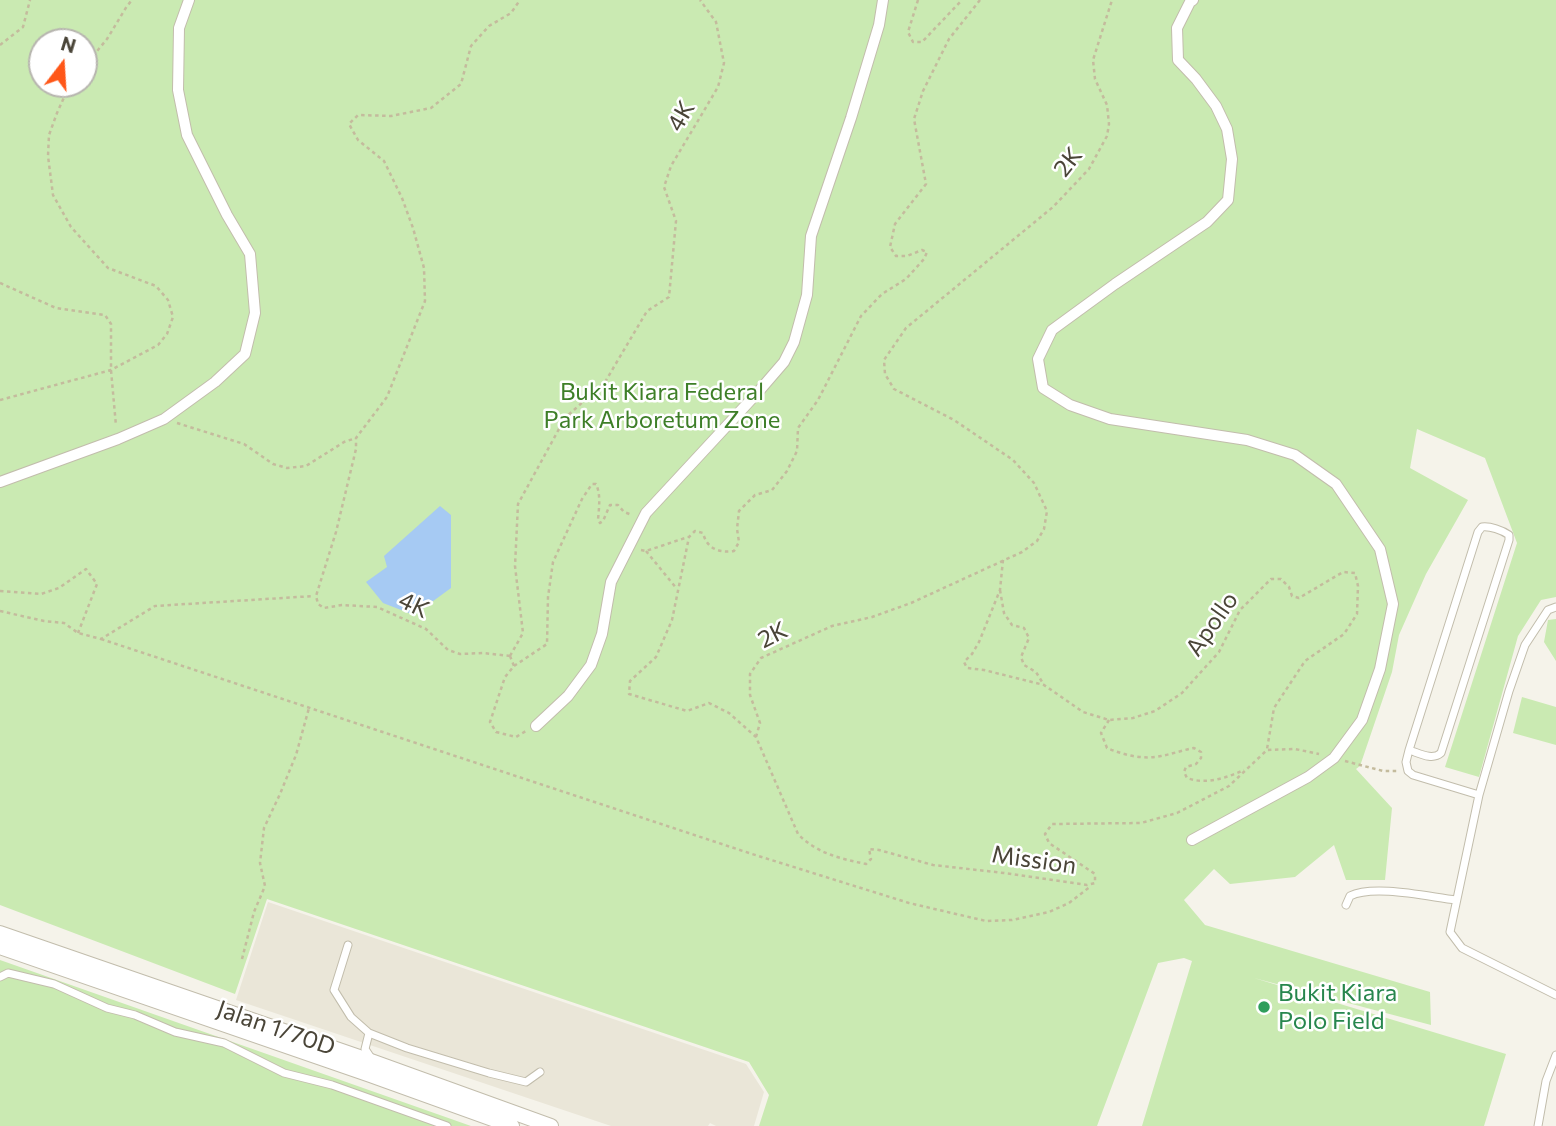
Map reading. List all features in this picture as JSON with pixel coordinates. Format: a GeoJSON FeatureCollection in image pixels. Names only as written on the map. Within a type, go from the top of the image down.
{"type":"FeatureCollection","features":[{"type":"Feature","properties":{"kind":"street"},"geometry":{"type":"LineString","coordinates":[[0,482],[118,439],[164,419],[215,382],[245,354],[255,313],[250,254],[187,135],[178,90],[178,28],[189,0]]}},
{"type":"Feature","properties":{"kind":"street"},"geometry":{"type":"LineString","coordinates":[[536,726],[568,696],[591,665],[602,634],[611,582],[646,513],[759,391],[784,362],[794,342],[807,295],[811,236],[879,25],[883,0]]}},
{"type":"Feature","properties":{"kind":"street"},"geometry":{"type":"LineString","coordinates":[[1192,840],[1308,778],[1334,758],[1362,720],[1380,669],[1393,604],[1380,549],[1336,484],[1295,455],[1247,440],[1110,419],[1070,405],[1043,388],[1038,359],[1052,330],[1207,222],[1228,200],[1232,159],[1227,128],[1216,106],[1178,60],[1177,28],[1193,0]]}},
{"type":"Feature","properties":{"kind":"street","name":"Jalan 1/70D"},"geometry":{"type":"LineString","coordinates":[[0,933],[372,1069],[512,1126]]}},
{"type":"Feature","properties":{"kind":"street","name":"Jalan 1/70D"},"geometry":{"type":"LineString","coordinates":[[0,947],[551,1126]]}},
{"type":"Feature","properties":{"kind":"lane"},"geometry":{"type":"LineString","coordinates":[[1409,750],[1431,757],[1441,753],[1509,540],[1509,535],[1505,532],[1487,526],[1478,532],[1405,762],[1408,771],[1413,775],[1479,795]]}},
{"type":"Feature","properties":{"kind":"lane"},"geometry":{"type":"LineString","coordinates":[[1556,607],[1548,610],[1525,645],[1509,691],[1479,795],[1450,932],[1462,948],[1556,995]]}},
{"type":"Feature","properties":{"kind":"lane"},"geometry":{"type":"LineString","coordinates":[[1346,905],[1350,896],[1368,891],[1456,900]]}},
{"type":"Feature","properties":{"kind":"lane"},"geometry":{"type":"LineString","coordinates":[[348,945],[334,990],[351,1017],[369,1033],[407,1048],[526,1082],[540,1072]]}},
{"type":"Feature","properties":{"kind":"lane"},"geometry":{"type":"LineString","coordinates":[[0,977],[8,974],[54,984],[107,1008],[135,1015],[176,1032],[224,1042],[284,1073],[332,1085],[447,1126]]}},
{"type":"Feature","properties":{"kind":"lane"},"geometry":{"type":"LineString","coordinates":[[369,1033],[365,1049],[372,1069]]}},
{"type":"Feature","properties":{"kind":"lane"},"geometry":{"type":"LineString","coordinates":[[1538,1126],[1546,1081],[1556,1055]]}},
{"type":"Feature","properties":{"kind":"lane"},"geometry":{"type":"LineString","coordinates":[[1546,1081],[1556,1083]]}},
{"type":"Feature","properties":{"kind":"path"},"geometry":{"type":"LineString","coordinates":[[0,45],[23,27],[30,0]]}},
{"type":"Feature","properties":{"kind":"path"},"geometry":{"type":"LineString","coordinates":[[98,50],[132,0]]}},
{"type":"Feature","properties":{"kind":"path"},"geometry":{"type":"LineString","coordinates":[[164,419],[244,444],[274,464],[287,468],[306,466],[344,442],[356,438],[387,397],[425,301],[424,268],[402,198],[384,161],[358,139],[349,124],[358,116],[391,116],[431,108],[461,84],[471,46],[489,26],[510,13],[520,0]]}},
{"type":"Feature","properties":{"kind":"path","name":"4K"},"geometry":{"type":"LineString","coordinates":[[316,596],[318,604],[324,608],[342,605],[377,607],[426,629],[448,650],[460,654],[510,656],[523,633],[515,566],[519,504],[565,418],[605,382],[647,311],[669,296],[676,221],[664,187],[671,166],[718,87],[723,63],[716,22],[700,0]]}},
{"type":"Feature","properties":{"kind":"path"},"geometry":{"type":"LineString","coordinates":[[918,0],[908,32],[913,41],[922,43],[962,0]]}},
{"type":"Feature","properties":{"kind":"path"},"geometry":{"type":"LineString","coordinates":[[627,548],[646,551],[689,537],[695,531],[703,533],[705,542],[712,548],[723,552],[734,551],[739,542],[739,511],[755,495],[772,490],[787,471],[797,451],[798,428],[818,400],[861,316],[882,294],[906,279],[924,259],[927,252],[922,250],[907,256],[896,256],[890,247],[895,224],[926,184],[914,119],[923,91],[949,38],[980,0]]}},
{"type":"Feature","properties":{"kind":"path","name":"2K"},"geometry":{"type":"LineString","coordinates":[[756,737],[760,723],[750,695],[750,674],[761,658],[832,626],[872,617],[911,603],[1022,552],[1037,541],[1044,529],[1047,511],[1034,483],[1013,460],[964,427],[894,390],[885,374],[884,360],[906,328],[1053,207],[1089,169],[1107,136],[1109,124],[1107,105],[1095,79],[1093,60],[1112,0]]}},
{"type":"Feature","properties":{"kind":"path"},"geometry":{"type":"LineString","coordinates":[[0,400],[111,370],[158,345],[167,334],[173,317],[168,300],[156,286],[108,268],[71,227],[53,195],[48,156],[49,135],[64,98]]}},
{"type":"Feature","properties":{"kind":"path"},"geometry":{"type":"LineString","coordinates":[[0,283],[55,308],[105,315],[111,324],[111,370],[118,439]]}},
{"type":"Feature","properties":{"kind":"path"},"geometry":{"type":"LineString","coordinates":[[101,639],[155,606],[316,596],[336,532],[356,449],[356,438]]}},
{"type":"Feature","properties":{"kind":"path"},"geometry":{"type":"LineString","coordinates":[[536,726],[516,737],[496,732],[490,722],[505,677],[514,666],[547,644],[548,597],[553,562],[582,499],[592,484],[596,484],[600,523],[610,505],[618,505],[624,512],[634,516],[646,513]]}},
{"type":"Feature","properties":{"kind":"path"},"geometry":{"type":"LineString","coordinates":[[689,537],[672,620],[656,657],[630,681],[629,694],[687,711],[709,703],[729,713],[756,737]]}},
{"type":"Feature","properties":{"kind":"path"},"geometry":{"type":"LineString","coordinates":[[646,551],[678,590]]}},
{"type":"Feature","properties":{"kind":"path","name":"Apollo"},"geometry":{"type":"LineString","coordinates":[[1003,560],[1000,590],[979,642],[964,662],[967,668],[1044,685],[1083,712],[1109,720],[1133,718],[1155,711],[1182,693],[1219,652],[1240,610],[1271,579],[1281,579],[1289,587],[1292,596],[1299,598],[1343,572],[1355,573],[1358,586],[1357,614],[1343,634],[1305,661],[1297,673],[1274,708],[1267,750]]}},
{"type":"Feature","properties":{"kind":"path"},"geometry":{"type":"LineString","coordinates":[[0,591],[41,594],[59,588],[86,569],[97,584],[78,633]]}},
{"type":"Feature","properties":{"kind":"path"},"geometry":{"type":"LineString","coordinates":[[1000,590],[1004,613],[1012,625],[1024,628],[1029,638],[1021,657],[1024,665],[1036,672],[1044,685]]}},
{"type":"Feature","properties":{"kind":"path"},"geometry":{"type":"LineString","coordinates":[[0,611],[64,623],[78,633],[909,903],[986,921],[1012,920],[1049,912],[1069,903],[1095,883]]}},
{"type":"Feature","properties":{"kind":"path"},"geometry":{"type":"LineString","coordinates":[[510,656],[514,666]]}},
{"type":"Feature","properties":{"kind":"path"},"geometry":{"type":"LineString","coordinates":[[242,959],[254,912],[265,886],[260,863],[264,828],[296,755],[309,708]]}},
{"type":"Feature","properties":{"kind":"path"},"geometry":{"type":"LineString","coordinates":[[1109,720],[1101,733],[1107,748],[1121,754],[1161,757],[1194,748],[1201,752],[1201,758],[1196,765],[1186,767],[1184,772],[1187,778],[1196,781],[1213,780],[1247,769]]}},
{"type":"Feature","properties":{"kind":"path","name":"Mission"},"geometry":{"type":"LineString","coordinates":[[756,737],[798,834],[807,844],[839,859],[866,864],[871,859],[869,849],[879,850],[933,865],[1087,885],[1095,883],[1095,874],[1049,844],[1045,834],[1052,824],[1141,823],[1177,813],[1229,786],[1267,750]]}},
{"type":"Feature","properties":{"kind":"path"},"geometry":{"type":"LineString","coordinates":[[1267,750],[1295,749],[1383,771],[1408,771]]}},
{"type":"Feature","properties":{"kind":"shaded area"},"geometry":{"type":"Polygon","coordinates":[[[268,902],[746,1064],[764,1092],[754,1126],[716,1126],[710,1123],[708,1126],[611,1126],[236,1000],[268,902]]]}},
{"type":"Feature","properties":{"kind":"green space","name":"Bukit Kiara Federal Park Arboretum Zone"},"geometry":{"type":"Polygon","coordinates":[[[0,0],[1556,0],[1556,597],[1541,600],[1518,636],[1479,777],[1445,767],[1517,543],[1485,458],[1417,429],[1410,468],[1468,500],[1426,574],[1399,635],[1392,672],[1360,766],[1356,769],[1392,808],[1385,880],[1346,880],[1334,845],[1295,877],[1230,884],[1214,869],[1184,900],[1205,925],[1430,992],[1431,1025],[1254,978],[1506,1054],[1484,1126],[1142,1126],[1192,961],[1184,958],[1158,963],[1097,1126],[759,1126],[769,1095],[749,1062],[267,899],[235,994],[0,905],[0,0]]]}},
{"type":"Feature","properties":{"kind":"green space"},"geometry":{"type":"Polygon","coordinates":[[[1556,619],[1556,661],[1544,642],[1548,620],[1556,619]]]}},
{"type":"Feature","properties":{"kind":"green space"},"geometry":{"type":"Polygon","coordinates":[[[1522,697],[1556,707],[1556,745],[1513,733],[1522,697]]]}},
{"type":"Feature","properties":{"kind":"green space"},"geometry":{"type":"Polygon","coordinates":[[[0,960],[471,1126],[0,1126],[0,960]]]}},
{"type":"Feature","properties":{"kind":"water"},"geometry":{"type":"Polygon","coordinates":[[[440,506],[451,515],[451,588],[414,615],[383,603],[366,582],[387,567],[384,556],[440,506]]]}},
{"type":"Feature","properties":{"kind":"place","name":"Bukit Kiara Polo Field"},"geometry":{"type":"Point","coordinates":[1264,1007]}}]}
